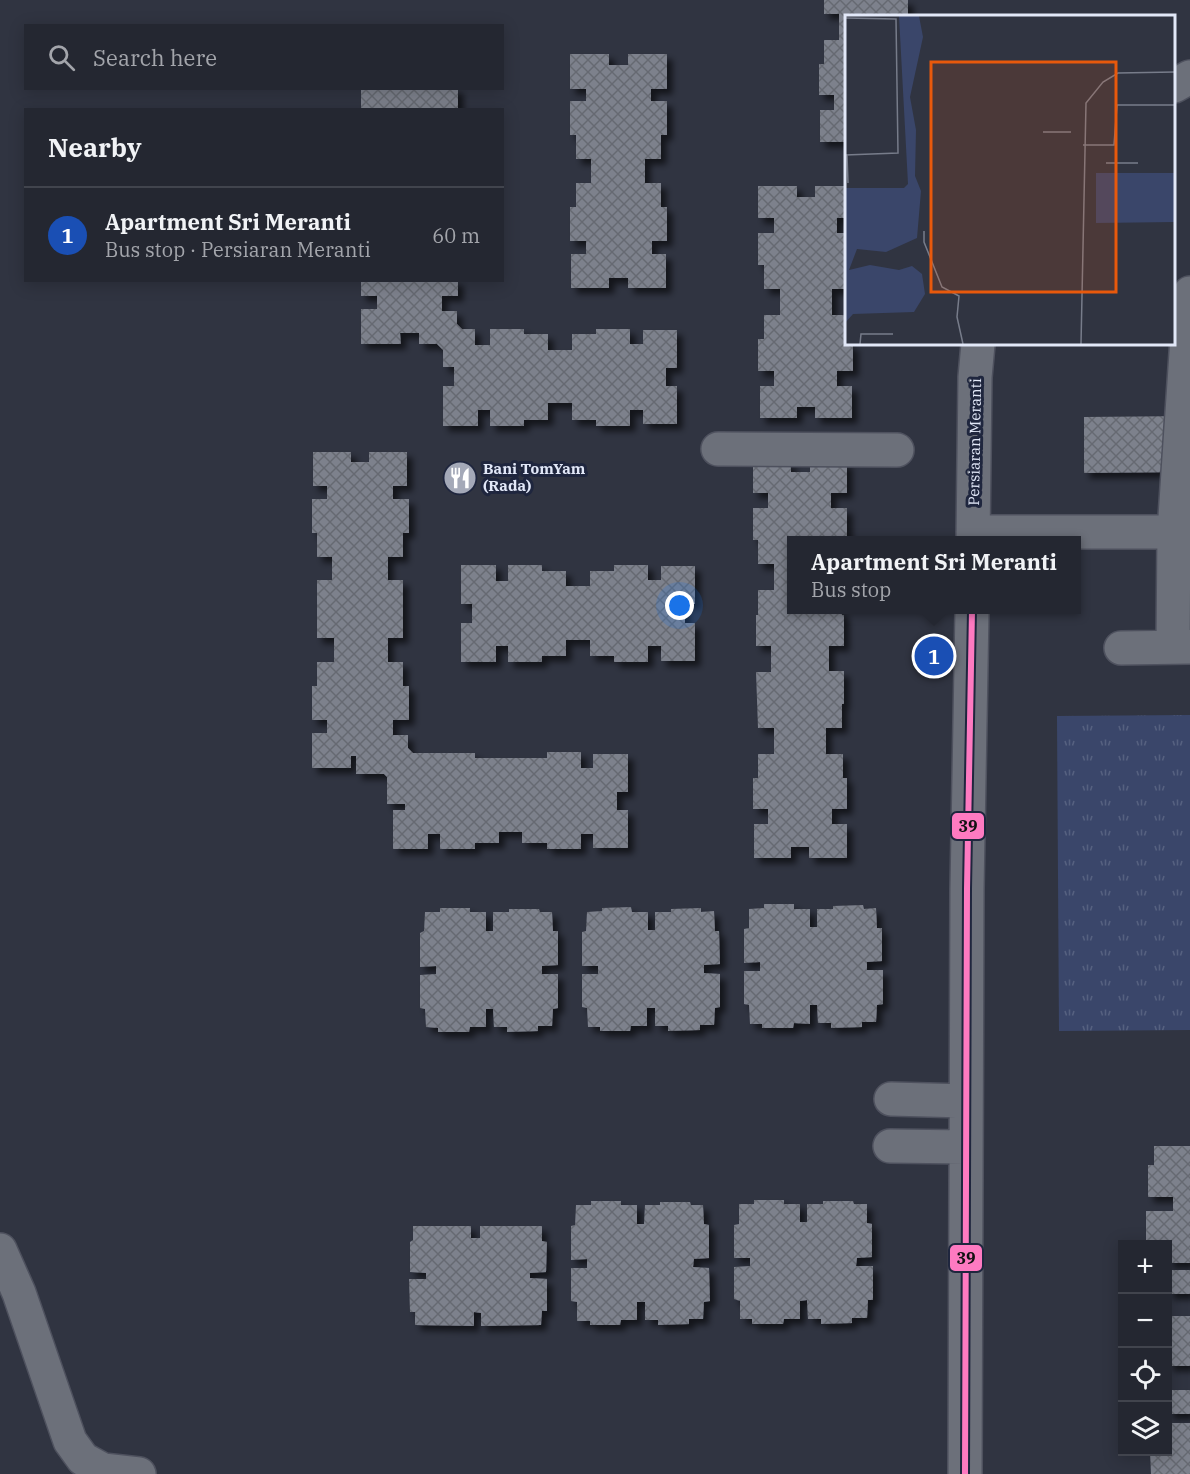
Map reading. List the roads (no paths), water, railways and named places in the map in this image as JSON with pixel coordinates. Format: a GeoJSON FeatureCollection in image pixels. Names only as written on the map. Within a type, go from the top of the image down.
{"type":"FeatureCollection","features":[{"type":"Feature","properties":{"kind":"street"},"geometry":{"type":"LineString","coordinates":[[1175,85],[1190,77]]}},
{"type":"Feature","properties":{"kind":"street"},"geometry":{"type":"LineString","coordinates":[[1121,648],[1182,647],[1174,532],[1190,293]]}},
{"type":"Feature","properties":{"kind":"street","name":"Persiaran Meranti"},"geometry":{"type":"LineString","coordinates":[[973,536],[975,377],[978,345]]}},
{"type":"Feature","properties":{"kind":"street"},"geometry":{"type":"LineString","coordinates":[[718,449],[897,450]]}},
{"type":"Feature","properties":{"kind":"street"},"geometry":{"type":"LineString","coordinates":[[973,536],[1020,533],[1174,532]]}},
{"type":"Feature","properties":{"kind":"street"},"geometry":{"type":"LineString","coordinates":[[965,1474],[966,1101],[972,614]]}},
{"type":"Feature","properties":{"kind":"street"},"geometry":{"type":"LineString","coordinates":[[891,1100],[966,1101]]}},
{"type":"Feature","properties":{"kind":"street"},"geometry":{"type":"LineString","coordinates":[[890,1146],[966,1147]]}},
{"type":"Feature","properties":{"kind":"street"},"geometry":{"type":"LineString","coordinates":[[0,1250],[19,1293],[70,1441],[83,1459],[103,1470],[139,1474]]}},
{"type":"Feature","properties":{"kind":"place","name":"Bani TomYam (Rada)"},"geometry":{"type":"Point","coordinates":[460,478]}},
{"type":"Feature","properties":{"kind":"place","name":"Apartment Sri Meranti"},"geometry":{"type":"Point","coordinates":[934,656]}}]}
